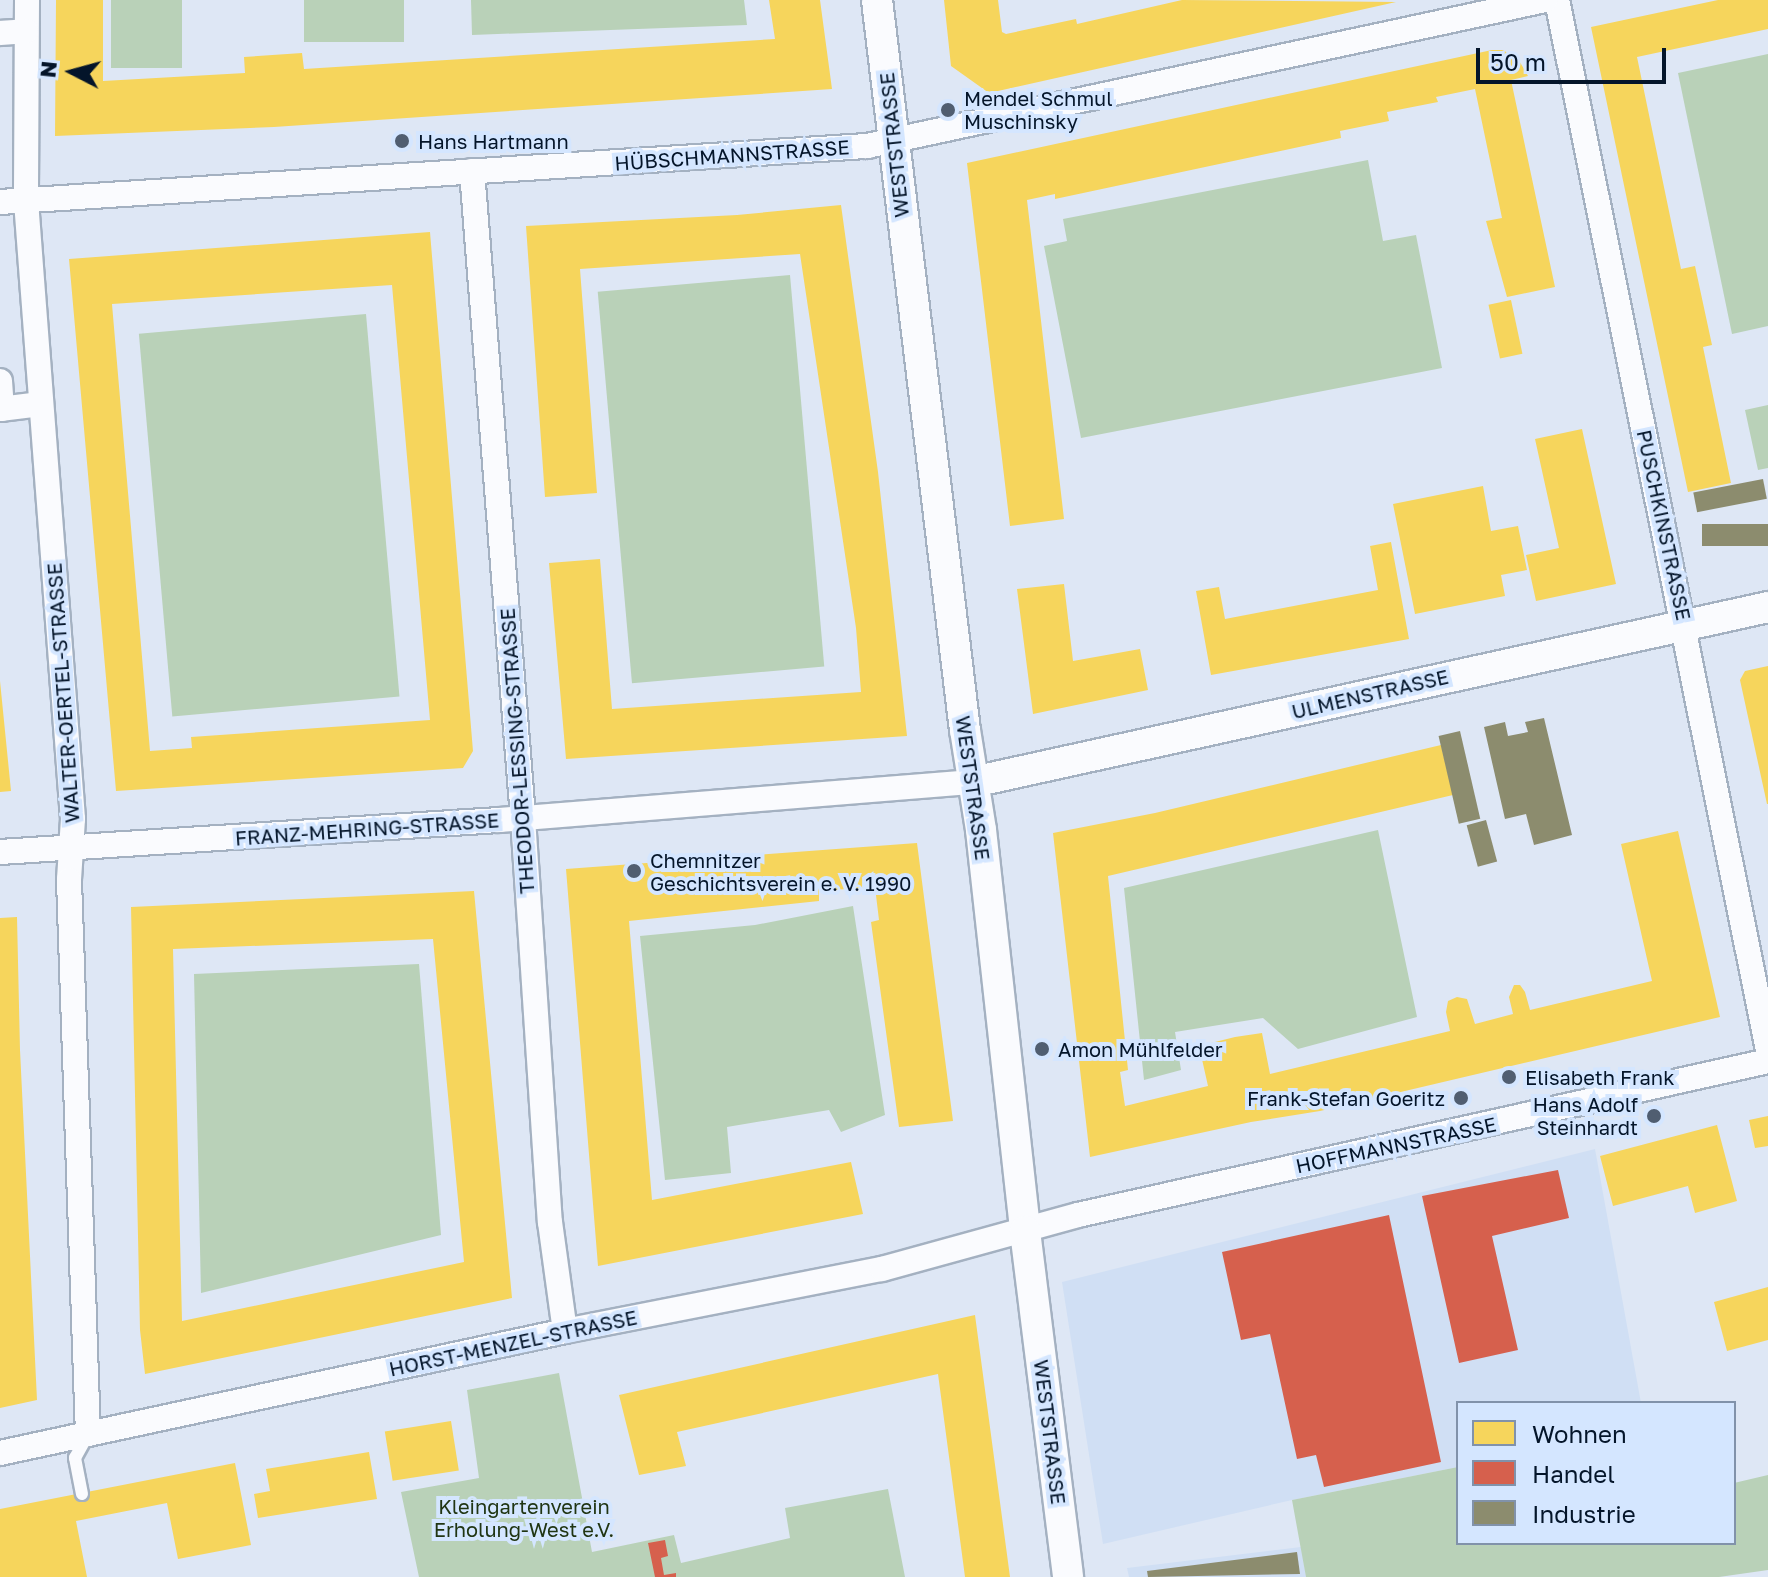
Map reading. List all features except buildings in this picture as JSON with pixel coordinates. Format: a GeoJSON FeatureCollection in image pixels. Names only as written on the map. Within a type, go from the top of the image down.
{"type":"FeatureCollection","features":[{"type":"Feature","properties":{"kind":"street","name":"WALTER-OERTEL-STRASSE"},"geometry":{"type":"LineString","coordinates":[[27,0],[26,201],[73,819],[69,880],[88,1434]]}},
{"type":"Feature","properties":{"kind":"street","name":"WESTSTRASSE"},"geometry":{"type":"LineString","coordinates":[[877,0],[1068,1577]]}},
{"type":"Feature","properties":{"kind":"street","name":"HÜBSCHMANNSTRASSE"},"geometry":{"type":"LineString","coordinates":[[0,202],[894,142],[1545,0]]}},
{"type":"Feature","properties":{"kind":"street","name":"PUSCHKINSTRASSE"},"geometry":{"type":"LineString","coordinates":[[1557,0],[1768,1050]]}},
{"type":"Feature","properties":{"kind":"street"},"geometry":{"type":"LineString","coordinates":[[0,33],[26,31]]}},
{"type":"Feature","properties":{"kind":"street","name":"THEODOR-LESSING-STRASSE"},"geometry":{"type":"LineString","coordinates":[[472,171],[523,818],[550,1222],[565,1331]]}},
{"type":"Feature","properties":{"kind":"street"},"geometry":{"type":"LineString","coordinates":[[0,381],[1,409],[41,404]]}},
{"type":"Feature","properties":{"kind":"street","name":"ULMENSTRASSE"},"geometry":{"type":"LineString","coordinates":[[973,782],[1768,607]]}},
{"type":"Feature","properties":{"kind":"street","name":"FRANZ-MEHRING-STRASSE"},"geometry":{"type":"LineString","coordinates":[[0,852],[523,818],[973,782]]}},
{"type":"Feature","properties":{"kind":"street","name":"HOFFMANNSTRASSE"},"geometry":{"type":"LineString","coordinates":[[1025,1231],[1078,1215],[1768,1061]]}},
{"type":"Feature","properties":{"kind":"street","name":"HORST-MENZEL-STRASSE"},"geometry":{"type":"LineString","coordinates":[[0,1453],[565,1331],[882,1269],[1025,1231]]}},
{"type":"Feature","properties":{"kind":"lane"},"geometry":{"type":"LineString","coordinates":[[82,1494],[75,1458],[88,1434]]}},
{"type":"Feature","properties":{"kind":"shaded area"},"geometry":{"type":"Polygon","coordinates":[[[1595,1149],[1641,1401],[1456,1401],[1456,1467],[1292,1500],[1103,1544],[1062,1282],[1595,1149]]]}},
{"type":"Feature","properties":{"kind":"shaded area"},"geometry":{"type":"Polygon","coordinates":[[[1301,1547],[1306,1577],[1129,1577],[1127,1568],[1301,1547]]]}},
{"type":"Feature","properties":{"kind":"green space"},"geometry":{"type":"Polygon","coordinates":[[[111,0],[182,0],[182,68],[111,68],[111,0]]]}},
{"type":"Feature","properties":{"kind":"green space"},"geometry":{"type":"Polygon","coordinates":[[[304,0],[404,0],[404,42],[304,42],[304,0]]]}},
{"type":"Feature","properties":{"kind":"green space"},"geometry":{"type":"Polygon","coordinates":[[[471,0],[744,0],[747,25],[472,35],[471,0]]]}},
{"type":"Feature","properties":{"kind":"green space"},"geometry":{"type":"Polygon","coordinates":[[[1768,54],[1768,326],[1732,334],[1678,73],[1768,54]]]}},
{"type":"Feature","properties":{"kind":"green space"},"geometry":{"type":"Polygon","coordinates":[[[1368,160],[1383,241],[1416,235],[1442,368],[1081,438],[1044,246],[1067,241],[1063,219],[1368,160]]]}},
{"type":"Feature","properties":{"kind":"green space"},"geometry":{"type":"Polygon","coordinates":[[[790,275],[824,667],[632,683],[598,292],[790,275]]]}},
{"type":"Feature","properties":{"kind":"green space"},"geometry":{"type":"Polygon","coordinates":[[[366,314],[399,697],[172,716],[139,334],[366,314]]]}},
{"type":"Feature","properties":{"kind":"green space"},"geometry":{"type":"Polygon","coordinates":[[[1768,405],[1768,468],[1758,470],[1745,410],[1768,405]]]}},
{"type":"Feature","properties":{"kind":"green space"},"geometry":{"type":"Polygon","coordinates":[[[1378,830],[1417,1017],[1298,1049],[1263,1018],[1175,1032],[1181,1070],[1144,1080],[1124,888],[1378,830]]]}},
{"type":"Feature","properties":{"kind":"green space"},"geometry":{"type":"Polygon","coordinates":[[[853,906],[885,1115],[841,1132],[829,1110],[727,1127],[731,1173],[665,1180],[640,936],[755,925],[853,906]]]}},
{"type":"Feature","properties":{"kind":"green space"},"geometry":{"type":"Polygon","coordinates":[[[419,964],[441,1235],[201,1293],[194,974],[419,964]]]}},
{"type":"Feature","properties":{"kind":"green space","name":"Kleingartenverein Erholung-West e.V."},"geometry":{"type":"Polygon","coordinates":[[[559,1373],[592,1552],[674,1535],[681,1563],[790,1538],[785,1508],[888,1489],[905,1577],[419,1577],[401,1492],[479,1478],[467,1390],[559,1373]]]}},
{"type":"Feature","properties":{"kind":"green space"},"geometry":{"type":"Polygon","coordinates":[[[1456,1467],[1456,1545],[1736,1545],[1736,1483],[1768,1475],[1768,1570],[1719,1577],[1306,1577],[1292,1500],[1456,1467]]]}},
{"type":"Feature","properties":{"kind":"place","name":"Mendel Schmul Muschinsky"},"geometry":{"type":"Point","coordinates":[948,110]}},
{"type":"Feature","properties":{"kind":"place","name":"Hans Hartmann"},"geometry":{"type":"Point","coordinates":[402,141]}},
{"type":"Feature","properties":{"kind":"place","name":"Chemnitzer Geschichtsverein e. V. 1990"},"geometry":{"type":"Point","coordinates":[634,871]}},
{"type":"Feature","properties":{"kind":"place","name":"Amon Mühlfelder"},"geometry":{"type":"Point","coordinates":[1042,1049]}},
{"type":"Feature","properties":{"kind":"place","name":"Elisabeth Frank"},"geometry":{"type":"Point","coordinates":[1509,1077]}},
{"type":"Feature","properties":{"kind":"place","name":"Frank-Stefan Goeritz"},"geometry":{"type":"Point","coordinates":[1461,1098]}},
{"type":"Feature","properties":{"kind":"place","name":"Hans Adolf Steinhardt"},"geometry":{"type":"Point","coordinates":[1654,1116]}}]}
